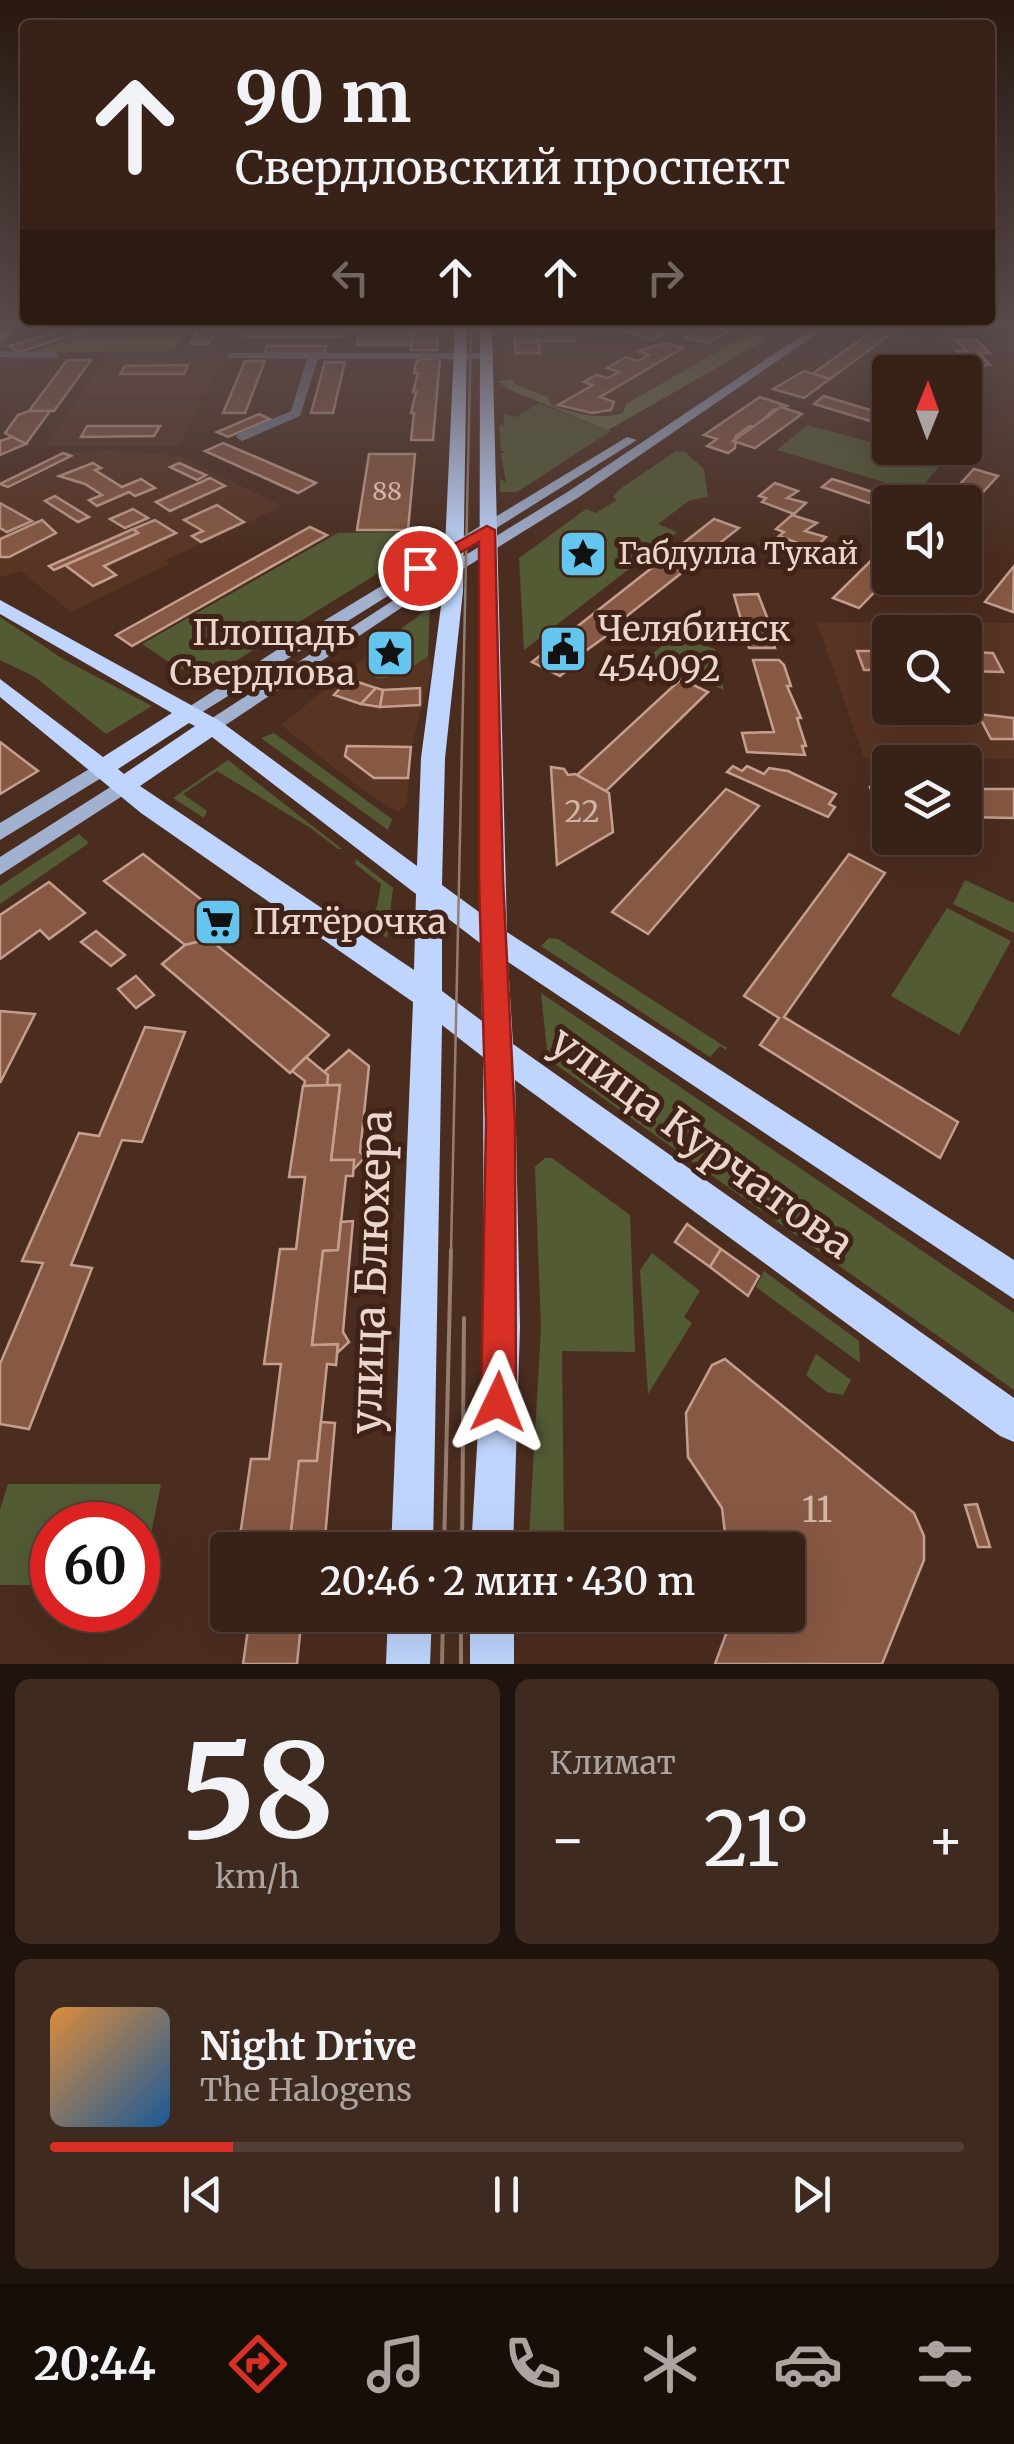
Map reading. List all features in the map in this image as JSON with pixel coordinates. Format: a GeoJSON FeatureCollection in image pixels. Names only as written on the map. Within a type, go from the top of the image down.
{"type":"FeatureCollection","features":[{"type":"Feature","properties":{"kind":"main road","name":"улица Блюхера"},"geometry":{"type":"LineString","coordinates":[[413,1532],[433,758],[449,650],[458,406]]}},
{"type":"Feature","properties":{"kind":"main road"},"geometry":{"type":"LineString","coordinates":[[487,406],[502,1328],[493,1532]]}},
{"type":"Feature","properties":{"kind":"main road"},"geometry":{"type":"LineString","coordinates":[[488,540],[688,406]]}},
{"type":"Feature","properties":{"kind":"main road"},"geometry":{"type":"LineString","coordinates":[[0,867],[114,776],[698,406]]}},
{"type":"Feature","properties":{"kind":"main road"},"geometry":{"type":"LineString","coordinates":[[201,719],[387,586],[453,560]]}},
{"type":"Feature","properties":{"kind":"main road","name":"улица Курчатова"},"geometry":{"type":"LineString","coordinates":[[0,606],[201,719],[494,938],[1014,1281]]}},
{"type":"Feature","properties":{"kind":"main road","name":"улица Курчатова"},"geometry":{"type":"LineString","coordinates":[[0,686],[114,776],[1014,1422]]}},
{"type":"Feature","properties":{"kind":"main road"},"geometry":{"type":"LineString","coordinates":[[0,833],[114,776]]}},
{"type":"Feature","properties":{"kind":"main road"},"geometry":{"type":"LineString","coordinates":[[408,1664],[409,1632]]}},
{"type":"Feature","properties":{"kind":"main road"},"geometry":{"type":"LineString","coordinates":[[492,1632],[492,1664]]}},
{"type":"Feature","properties":{"kind":"street"},"geometry":{"type":"LineString","coordinates":[[242,437],[296,413],[298,406]]}},
{"type":"Feature","properties":{"kind":"shaded area"},"geometry":{"type":"Polygon","coordinates":[[[73,406],[199,406],[179,446],[45,446],[73,406]]]}},
{"type":"Feature","properties":{"kind":"shaded area"},"geometry":{"type":"Polygon","coordinates":[[[549,406],[650,406],[608,430],[549,406]]]}},
{"type":"Feature","properties":{"kind":"shaded area"},"geometry":{"type":"Polygon","coordinates":[[[108,450],[180,456],[283,506],[166,560],[169,564],[71,612],[21,571],[0,577],[0,484],[63,453],[108,450]]]}},
{"type":"Feature","properties":{"kind":"shaded area"},"geometry":{"type":"Polygon","coordinates":[[[817,622],[872,622],[872,725],[982,725],[982,623],[1014,623],[1014,759],[982,759],[982,745],[872,745],[872,758],[864,758],[817,622]]]}},
{"type":"Feature","properties":{"kind":"shaded area"},"geometry":{"type":"Polygon","coordinates":[[[371,652],[384,679],[428,656],[432,669],[412,744],[407,803],[398,812],[360,788],[281,725],[371,652]]]}},
{"type":"Feature","properties":{"kind":"green space"},"geometry":{"type":"Polygon","coordinates":[[[535,406],[546,406],[611,431],[517,492],[500,492],[500,478],[506,483],[499,426],[504,424],[503,413],[516,417],[535,406]]]}},
{"type":"Feature","properties":{"kind":"green space"},"geometry":{"type":"Polygon","coordinates":[[[549,406],[596,416],[623,413],[625,406],[651,406],[608,430],[549,406]]]}},
{"type":"Feature","properties":{"kind":"green space"},"geometry":{"type":"Polygon","coordinates":[[[807,425],[872,442],[872,465],[941,465],[923,485],[894,485],[777,450],[807,425]]]}},
{"type":"Feature","properties":{"kind":"green space"},"geometry":{"type":"Polygon","coordinates":[[[676,451],[685,452],[704,469],[708,497],[690,500],[658,524],[677,532],[524,650],[519,558],[586,509],[596,513],[617,500],[613,497],[620,489],[676,451]]]}},
{"type":"Feature","properties":{"kind":"green space"},"geometry":{"type":"Polygon","coordinates":[[[413,532],[432,540],[234,662],[194,672],[176,667],[142,644],[338,533],[413,532]]]}},
{"type":"Feature","properties":{"kind":"green space"},"geometry":{"type":"Polygon","coordinates":[[[430,607],[428,656],[396,675],[375,678],[376,663],[371,652],[430,607]]]}},
{"type":"Feature","properties":{"kind":"green space"},"geometry":{"type":"Polygon","coordinates":[[[0,617],[63,659],[152,706],[106,734],[35,677],[0,660],[0,617]]]}},
{"type":"Feature","properties":{"kind":"green space"},"geometry":{"type":"Polygon","coordinates":[[[675,636],[715,649],[724,690],[649,656],[675,636]]]}},
{"type":"Feature","properties":{"kind":"green space"},"geometry":{"type":"Polygon","coordinates":[[[274,733],[392,819],[388,830],[261,738],[274,733]]]}},
{"type":"Feature","properties":{"kind":"green space"},"geometry":{"type":"Polygon","coordinates":[[[228,760],[342,849],[217,771],[183,794],[207,811],[204,818],[173,798],[228,760]]]}},
{"type":"Feature","properties":{"kind":"green space"},"geometry":{"type":"Polygon","coordinates":[[[79,834],[89,843],[0,904],[0,886],[79,834]]]}},
{"type":"Feature","properties":{"kind":"green space"},"geometry":{"type":"Polygon","coordinates":[[[356,859],[393,888],[387,938],[362,922],[377,907],[381,884],[355,864],[356,859]]]}},
{"type":"Feature","properties":{"kind":"green space"},"geometry":{"type":"Polygon","coordinates":[[[965,880],[1014,903],[1014,933],[953,904],[965,880]]]}},
{"type":"Feature","properties":{"kind":"green space"},"geometry":{"type":"Polygon","coordinates":[[[947,908],[1011,941],[959,1035],[891,996],[947,908]]]}},
{"type":"Feature","properties":{"kind":"green space"},"geometry":{"type":"Polygon","coordinates":[[[549,938],[558,939],[727,1048],[726,1050],[720,1046],[710,1057],[541,946],[549,938]]]}},
{"type":"Feature","properties":{"kind":"green space"},"geometry":{"type":"Polygon","coordinates":[[[541,993],[1014,1313],[1014,1390],[548,1059],[541,993]]]}},
{"type":"Feature","properties":{"kind":"green space"},"geometry":{"type":"Polygon","coordinates":[[[545,1158],[552,1158],[630,1215],[635,1352],[562,1351],[564,1532],[529,1532],[541,1329],[535,1167],[545,1158]]]}},
{"type":"Feature","properties":{"kind":"green space"},"geometry":{"type":"Polygon","coordinates":[[[652,1253],[700,1291],[684,1317],[692,1323],[648,1394],[640,1270],[652,1253]]]}},
{"type":"Feature","properties":{"kind":"green space"},"geometry":{"type":"Polygon","coordinates":[[[764,1271],[859,1341],[860,1363],[756,1287],[764,1271]]]}},
{"type":"Feature","properties":{"kind":"green space"},"geometry":{"type":"Polygon","coordinates":[[[816,1354],[851,1380],[843,1395],[827,1392],[806,1375],[816,1354]]]}},
{"type":"Feature","properties":{"kind":"green space"},"geometry":{"type":"Polygon","coordinates":[[[8,1484],[161,1484],[157,1502],[30,1502],[30,1585],[0,1585],[0,1510],[8,1484]]]}},
{"type":"Feature","properties":{"kind":"building"},"geometry":{"type":"Polygon","coordinates":[[[33,406],[58,406],[54,411],[29,411],[33,406]]]}},
{"type":"Feature","properties":{"kind":"building"},"geometry":{"type":"Polygon","coordinates":[[[226,406],[248,406],[245,413],[223,413],[226,406]]]}},
{"type":"Feature","properties":{"kind":"building"},"geometry":{"type":"Polygon","coordinates":[[[313,406],[335,406],[333,413],[311,413],[313,406]]]}},
{"type":"Feature","properties":{"kind":"building"},"geometry":{"type":"Polygon","coordinates":[[[413,406],[436,406],[433,440],[411,440],[413,406]]]}},
{"type":"Feature","properties":{"kind":"building"},"geometry":{"type":"Polygon","coordinates":[[[561,406],[613,406],[611,410],[592,413],[561,406]]]}},
{"type":"Feature","properties":{"kind":"building"},"geometry":{"type":"Polygon","coordinates":[[[747,406],[787,406],[773,410],[755,428],[750,426],[736,436],[735,448],[728,453],[707,446],[717,439],[704,435],[747,406]]]}},
{"type":"Feature","properties":{"kind":"building"},"geometry":{"type":"Polygon","coordinates":[[[819,406],[856,406],[872,411],[872,422],[819,406]]]}},
{"type":"Feature","properties":{"kind":"building"},"geometry":{"type":"Polygon","coordinates":[[[781,407],[802,414],[755,448],[733,441],[781,407]]]}},
{"type":"Feature","properties":{"kind":"building"},"geometry":{"type":"Polygon","coordinates":[[[50,411],[26,444],[5,433],[18,415],[50,411]]]}},
{"type":"Feature","properties":{"kind":"building"},"geometry":{"type":"Polygon","coordinates":[[[259,414],[270,419],[228,437],[217,432],[259,414]]]}},
{"type":"Feature","properties":{"kind":"building"},"geometry":{"type":"Polygon","coordinates":[[[87,426],[160,426],[154,436],[81,437],[87,426]]]}},
{"type":"Feature","properties":{"kind":"building"},"geometry":{"type":"Polygon","coordinates":[[[12,437],[26,444],[0,455],[0,441],[12,437]]]}},
{"type":"Feature","properties":{"kind":"building"},"geometry":{"type":"Polygon","coordinates":[[[223,443],[316,483],[298,493],[205,451],[223,443]]]}},
{"type":"Feature","properties":{"kind":"building"},"geometry":{"type":"Polygon","coordinates":[[[63,453],[71,456],[8,487],[0,484],[63,453]]]}},
{"type":"Feature","properties":{"kind":"building"},"geometry":{"type":"Polygon","coordinates":[[[369,454],[415,454],[408,530],[357,530],[369,454]]]}},
{"type":"Feature","properties":{"kind":"building"},"geometry":{"type":"Polygon","coordinates":[[[93,463],[101,468],[95,470],[122,487],[141,479],[155,488],[135,496],[129,492],[97,506],[89,500],[102,495],[85,484],[59,476],[93,463]]]}},
{"type":"Feature","properties":{"kind":"building"},"geometry":{"type":"Polygon","coordinates":[[[179,463],[206,475],[197,480],[170,467],[179,463]]]}},
{"type":"Feature","properties":{"kind":"building"},"geometry":{"type":"Polygon","coordinates":[[[974,469],[998,476],[982,493],[982,485],[959,485],[974,469]]]}},
{"type":"Feature","properties":{"kind":"building"},"geometry":{"type":"Polygon","coordinates":[[[210,478],[225,486],[170,511],[156,502],[210,478]]]}},
{"type":"Feature","properties":{"kind":"building"},"geometry":{"type":"Polygon","coordinates":[[[832,479],[872,492],[872,504],[822,487],[832,479]]]}},
{"type":"Feature","properties":{"kind":"building"},"geometry":{"type":"Polygon","coordinates":[[[775,483],[798,491],[787,498],[806,503],[794,514],[762,502],[766,498],[759,496],[775,483]]]}},
{"type":"Feature","properties":{"kind":"building"},"geometry":{"type":"Polygon","coordinates":[[[55,496],[89,517],[78,522],[45,501],[55,496]]]}},
{"type":"Feature","properties":{"kind":"building"},"geometry":{"type":"Polygon","coordinates":[[[0,503],[32,521],[7,532],[0,528],[0,503]]]}},
{"type":"Feature","properties":{"kind":"building"},"geometry":{"type":"Polygon","coordinates":[[[217,505],[244,522],[201,542],[192,536],[203,531],[184,520],[217,505]]]}},
{"type":"Feature","properties":{"kind":"building"},"geometry":{"type":"Polygon","coordinates":[[[133,509],[148,518],[125,528],[110,519],[133,509]]]}},
{"type":"Feature","properties":{"kind":"building"},"geometry":{"type":"Polygon","coordinates":[[[792,515],[817,523],[805,531],[826,537],[814,549],[779,536],[784,532],[776,529],[792,515]]]}},
{"type":"Feature","properties":{"kind":"building"},"geometry":{"type":"Polygon","coordinates":[[[714,519],[739,528],[623,619],[627,621],[580,655],[583,657],[560,676],[532,662],[714,519]]]}},
{"type":"Feature","properties":{"kind":"building"},"geometry":{"type":"Polygon","coordinates":[[[42,520],[56,533],[9,557],[0,557],[0,539],[42,520]]]}},
{"type":"Feature","properties":{"kind":"building"},"geometry":{"type":"Polygon","coordinates":[[[155,520],[176,533],[104,566],[116,575],[93,586],[65,565],[138,533],[133,529],[155,520]]]}},
{"type":"Feature","properties":{"kind":"building"},"geometry":{"type":"Polygon","coordinates":[[[310,527],[327,535],[132,646],[116,635],[310,527]]]}},
{"type":"Feature","properties":{"kind":"building"},"geometry":{"type":"Polygon","coordinates":[[[133,529],[138,533],[54,570],[49,566],[133,529]]]}},
{"type":"Feature","properties":{"kind":"building"},"geometry":{"type":"Polygon","coordinates":[[[872,560],[872,595],[859,608],[833,598],[872,560]]]}},
{"type":"Feature","properties":{"kind":"building"},"geometry":{"type":"Polygon","coordinates":[[[1014,566],[1013,612],[985,602],[1010,571],[1014,566]]]}},
{"type":"Feature","properties":{"kind":"building"},"geometry":{"type":"Polygon","coordinates":[[[758,594],[777,643],[775,648],[749,648],[734,595],[758,594]]]}},
{"type":"Feature","properties":{"kind":"building"},"geometry":{"type":"Polygon","coordinates":[[[857,651],[872,651],[872,670],[864,670],[857,651]]]}},
{"type":"Feature","properties":{"kind":"building"},"geometry":{"type":"Polygon","coordinates":[[[982,653],[993,653],[1003,672],[982,671],[982,653]]]}},
{"type":"Feature","properties":{"kind":"building"},"geometry":{"type":"Polygon","coordinates":[[[753,660],[779,660],[784,665],[791,686],[787,686],[801,718],[797,718],[805,755],[747,752],[742,733],[774,732],[753,660]]]}},
{"type":"Feature","properties":{"kind":"building"},"geometry":{"type":"Polygon","coordinates":[[[349,679],[376,688],[361,704],[334,695],[349,679]]]}},
{"type":"Feature","properties":{"kind":"building"},"geometry":{"type":"Polygon","coordinates":[[[681,679],[708,692],[606,791],[577,775],[681,679]]]}},
{"type":"Feature","properties":{"kind":"building"},"geometry":{"type":"Polygon","coordinates":[[[376,688],[383,690],[380,707],[361,704],[376,688]]]}},
{"type":"Feature","properties":{"kind":"building"},"geometry":{"type":"Polygon","coordinates":[[[420,688],[420,705],[380,707],[383,690],[420,688]]]}},
{"type":"Feature","properties":{"kind":"building"},"geometry":{"type":"Polygon","coordinates":[[[982,714],[1014,718],[1014,739],[991,739],[982,714]]]}},
{"type":"Feature","properties":{"kind":"building"},"geometry":{"type":"Polygon","coordinates":[[[0,742],[38,771],[0,794],[0,742]]]}},
{"type":"Feature","properties":{"kind":"building"},"geometry":{"type":"Polygon","coordinates":[[[347,746],[411,747],[408,778],[374,778],[345,756],[347,746]]]}},
{"type":"Feature","properties":{"kind":"building"},"geometry":{"type":"Polygon","coordinates":[[[733,766],[742,771],[747,766],[764,774],[769,768],[788,771],[836,794],[829,804],[835,807],[828,817],[727,772],[733,766]]]}},
{"type":"Feature","properties":{"kind":"building"},"geometry":{"type":"Polygon","coordinates":[[[551,767],[564,769],[568,775],[575,774],[609,793],[613,832],[557,865],[551,767]]]}},
{"type":"Feature","properties":{"kind":"building"},"geometry":{"type":"Polygon","coordinates":[[[726,789],[759,806],[648,934],[612,912],[726,789]]]}},
{"type":"Feature","properties":{"kind":"building"},"geometry":{"type":"Polygon","coordinates":[[[982,789],[1014,789],[1014,818],[982,817],[982,789]]]}},
{"type":"Feature","properties":{"kind":"building"},"geometry":{"type":"Polygon","coordinates":[[[143,854],[230,922],[209,939],[185,945],[104,881],[143,854]]]}},
{"type":"Feature","properties":{"kind":"building"},"geometry":{"type":"Polygon","coordinates":[[[849,854],[885,873],[784,1017],[958,1122],[940,1158],[760,1045],[779,1018],[744,996],[849,854]]]}},
{"type":"Feature","properties":{"kind":"building"},"geometry":{"type":"Polygon","coordinates":[[[49,882],[85,913],[49,939],[40,930],[0,959],[0,915],[49,882]]]}},
{"type":"Feature","properties":{"kind":"building"},"geometry":{"type":"Polygon","coordinates":[[[96,931],[125,955],[111,966],[81,942],[96,931]]]}},
{"type":"Feature","properties":{"kind":"building"},"geometry":{"type":"Polygon","coordinates":[[[209,939],[329,1035],[290,1073],[162,964],[185,945],[209,939]]]}},
{"type":"Feature","properties":{"kind":"building"},"geometry":{"type":"Polygon","coordinates":[[[136,976],[154,995],[136,1008],[118,989],[136,976]]]}},
{"type":"Feature","properties":{"kind":"building"},"geometry":{"type":"Polygon","coordinates":[[[0,1011],[35,1014],[0,1083],[0,1011]]]}},
{"type":"Feature","properties":{"kind":"building"},"geometry":{"type":"Polygon","coordinates":[[[145,1027],[185,1032],[142,1142],[122,1140],[71,1265],[92,1268],[29,1429],[0,1424],[0,1364],[43,1263],[22,1261],[79,1133],[99,1136],[145,1027]]]}},
{"type":"Feature","properties":{"kind":"building"},"geometry":{"type":"Polygon","coordinates":[[[349,1050],[369,1066],[360,1152],[365,1157],[353,1170],[354,1160],[331,1160],[340,1085],[327,1085],[328,1075],[324,1072],[349,1050]]]}},
{"type":"Feature","properties":{"kind":"building"},"geometry":{"type":"Polygon","coordinates":[[[306,1057],[328,1075],[327,1085],[304,1086],[305,1081],[292,1071],[306,1057]]]}},
{"type":"Feature","properties":{"kind":"building"},"geometry":{"type":"Polygon","coordinates":[[[340,1085],[331,1160],[354,1160],[353,1176],[346,1176],[338,1250],[323,1251],[312,1345],[338,1344],[336,1365],[327,1364],[317,1461],[299,1461],[291,1532],[241,1532],[251,1459],[269,1459],[281,1364],[264,1364],[280,1249],[296,1249],[305,1177],[289,1177],[303,1086],[340,1085]]]}},
{"type":"Feature","properties":{"kind":"building"},"geometry":{"type":"Polygon","coordinates":[[[353,1221],[343,1332],[349,1342],[337,1353],[338,1344],[312,1345],[323,1251],[338,1250],[341,1222],[353,1221]]]}},
{"type":"Feature","properties":{"kind":"building"},"geometry":{"type":"Polygon","coordinates":[[[687,1224],[721,1249],[710,1267],[675,1242],[687,1224]]]}},
{"type":"Feature","properties":{"kind":"building"},"geometry":{"type":"Polygon","coordinates":[[[721,1249],[759,1276],[748,1296],[710,1267],[721,1249]]]}},
{"type":"Feature","properties":{"kind":"building"},"geometry":{"type":"Polygon","coordinates":[[[725,1359],[914,1513],[924,1536],[924,1560],[882,1664],[715,1664],[727,1632],[805,1632],[805,1532],[725,1532],[722,1508],[688,1457],[686,1413],[712,1365],[725,1359]]]}},
{"type":"Feature","properties":{"kind":"building"},"geometry":{"type":"Polygon","coordinates":[[[321,1422],[335,1423],[326,1532],[291,1532],[299,1461],[317,1461],[321,1422]]]}},
{"type":"Feature","properties":{"kind":"building"},"geometry":{"type":"Polygon","coordinates":[[[977,1504],[990,1547],[978,1547],[965,1505],[977,1504]]]}},
{"type":"Feature","properties":{"kind":"building"},"geometry":{"type":"Polygon","coordinates":[[[248,1632],[300,1632],[297,1664],[243,1664],[248,1632]]]}},
{"type":"Feature","properties":{"kind":"tram line"},"geometry":{"type":"LineString","coordinates":[[451,1252],[469,406]]}},
{"type":"Feature","properties":{"kind":"tram line"},"geometry":{"type":"LineString","coordinates":[[444,1532],[451,1250]]}},
{"type":"Feature","properties":{"kind":"tram line"},"geometry":{"type":"LineString","coordinates":[[462,1532],[464,1318]]}},
{"type":"Feature","properties":{"kind":"tram line"},"geometry":{"type":"LineString","coordinates":[[442,1664],[443,1632]]}},
{"type":"Feature","properties":{"kind":"tram line"},"geometry":{"type":"LineString","coordinates":[[461,1632],[461,1664]]}},
{"type":"Feature","properties":{"kind":"place","name":"Габдулла Тукай"},"geometry":{"type":"Point","coordinates":[583,554]}},
{"type":"Feature","properties":{"kind":"place","name":"Челябинск 454092"},"geometry":{"type":"Point","coordinates":[563,649]}},
{"type":"Feature","properties":{"kind":"place","name":"Площадь Свердлова"},"geometry":{"type":"Point","coordinates":[390,653]}},
{"type":"Feature","properties":{"kind":"place","name":"Пятёрочка"},"geometry":{"type":"Point","coordinates":[218,922]}},
{"type":"Feature","properties":{"kind":"route"},"geometry":{"type":"LineString","coordinates":[[420,568],[487,530],[491,879],[501,1122],[502,1328],[498,1402]]}}]}
